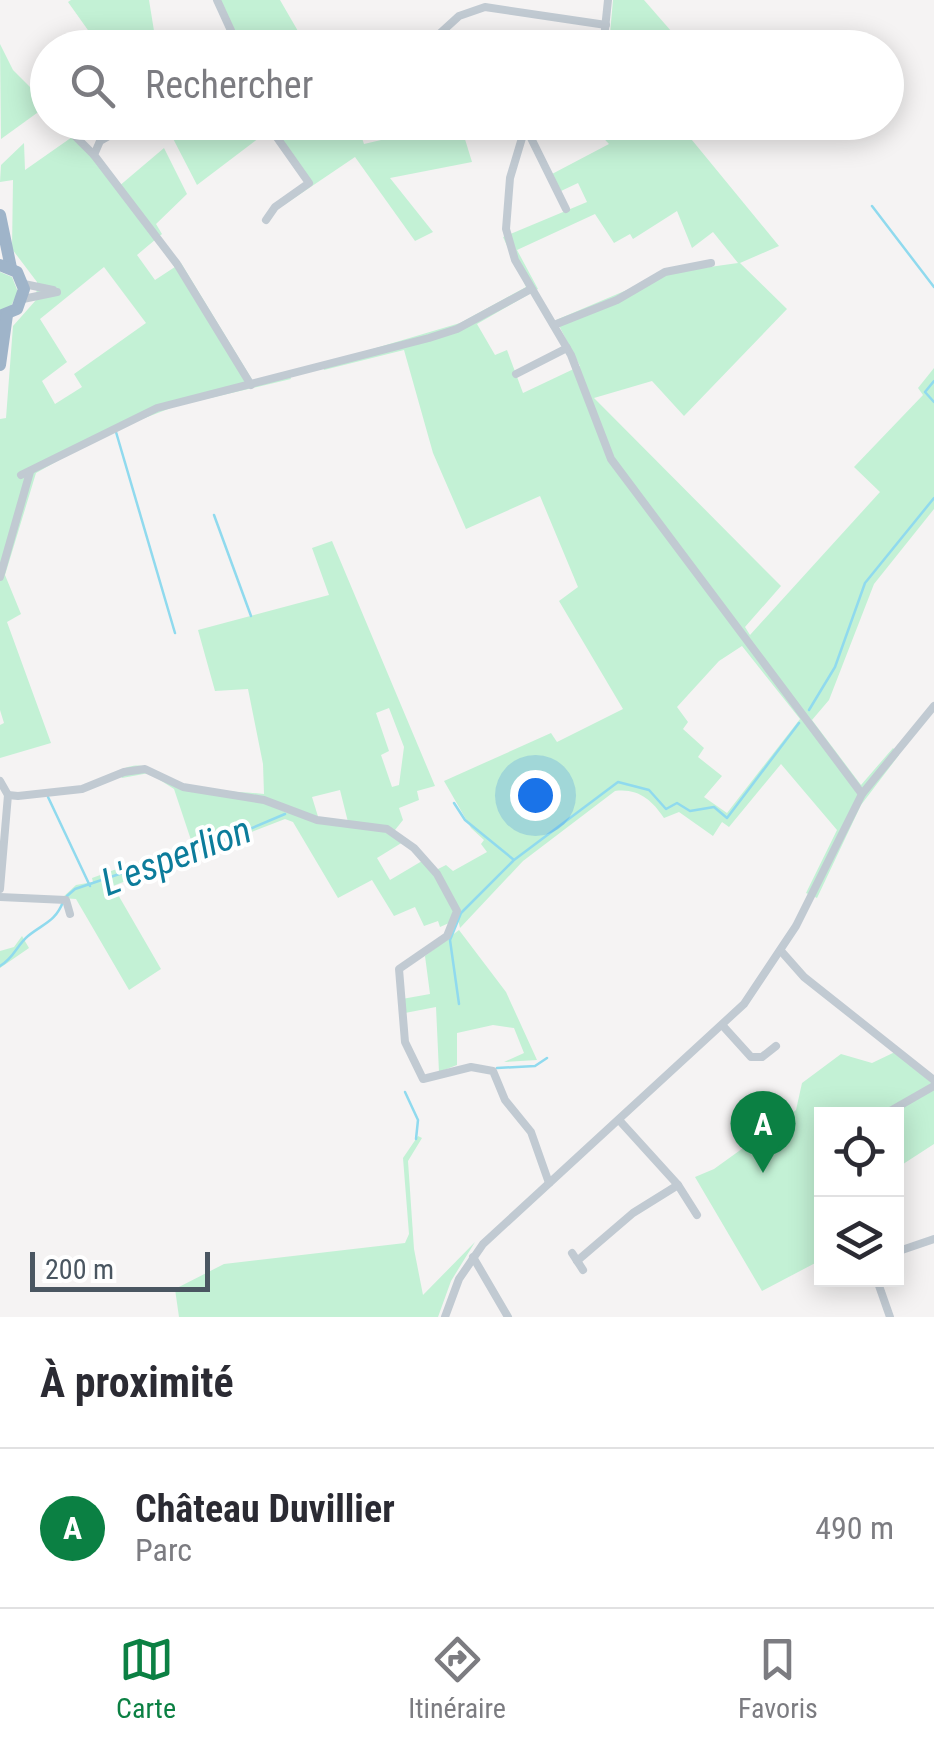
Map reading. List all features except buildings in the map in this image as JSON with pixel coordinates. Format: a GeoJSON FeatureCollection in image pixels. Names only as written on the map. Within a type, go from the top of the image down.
{"type":"FeatureCollection","features":[{"type":"Feature","properties":{"kind":"highway"},"geometry":{"type":"LineString","coordinates":[[0,215],[6,267],[24,284],[23,300],[4,316],[0,365]]}},
{"type":"Feature","properties":{"kind":"street"},"geometry":{"type":"LineString","coordinates":[[218,0],[232,30]]}},
{"type":"Feature","properties":{"kind":"street"},"geometry":{"type":"LineString","coordinates":[[605,30],[608,0]]}},
{"type":"Feature","properties":{"kind":"street"},"geometry":{"type":"LineString","coordinates":[[444,30],[460,16],[485,7],[606,24]]}},
{"type":"Feature","properties":{"kind":"street"},"geometry":{"type":"LineString","coordinates":[[79,140],[151,226],[251,384]]}},
{"type":"Feature","properties":{"kind":"street"},"geometry":{"type":"LineString","coordinates":[[94,155],[103,140]]}},
{"type":"Feature","properties":{"kind":"street"},"geometry":{"type":"LineString","coordinates":[[266,220],[275,207],[304,190],[309,182],[279,140]]}},
{"type":"Feature","properties":{"kind":"street"},"geometry":{"type":"LineString","coordinates":[[522,140],[505,213],[515,260],[568,348],[623,478],[862,794]]}},
{"type":"Feature","properties":{"kind":"street"},"geometry":{"type":"LineString","coordinates":[[536,140],[566,209]]}},
{"type":"Feature","properties":{"kind":"street"},"geometry":{"type":"LineString","coordinates":[[554,325],[616,300],[665,272],[711,263]]}},
{"type":"Feature","properties":{"kind":"street"},"geometry":{"type":"LineString","coordinates":[[23,300],[58,292],[24,284]]}},
{"type":"Feature","properties":{"kind":"street"},"geometry":{"type":"LineString","coordinates":[[0,577],[25,473],[157,408],[458,329],[531,289]]}},
{"type":"Feature","properties":{"kind":"street"},"geometry":{"type":"LineString","coordinates":[[516,374],[568,348]]}},
{"type":"Feature","properties":{"kind":"street"},"geometry":{"type":"LineString","coordinates":[[445,1317],[454,1288],[473,1257],[723,1026],[780,952],[862,794],[934,706]]}},
{"type":"Feature","properties":{"kind":"street"},"geometry":{"type":"LineString","coordinates":[[8,795],[82,789],[124,772],[145,769],[183,788],[258,799],[310,818],[392,832],[437,874],[457,912],[448,936],[399,969],[409,1058],[416,1072],[428,1080],[471,1067],[487,1068],[532,1132],[549,1183]]}},
{"type":"Feature","properties":{"kind":"street"},"geometry":{"type":"LineString","coordinates":[[0,780],[8,795],[0,890]]}},
{"type":"Feature","properties":{"kind":"street"},"geometry":{"type":"LineString","coordinates":[[0,897],[66,900],[70,914]]}},
{"type":"Feature","properties":{"kind":"street"},"geometry":{"type":"LineString","coordinates":[[780,952],[798,971],[932,1077],[895,1107]]}},
{"type":"Feature","properties":{"kind":"street"},"geometry":{"type":"LineString","coordinates":[[774,961],[798,971]]}},
{"type":"Feature","properties":{"kind":"street"},"geometry":{"type":"LineString","coordinates":[[723,1026],[751,1057],[762,1058],[777,1046]]}},
{"type":"Feature","properties":{"kind":"street"},"geometry":{"type":"LineString","coordinates":[[619,1120],[678,1185],[697,1215]]}},
{"type":"Feature","properties":{"kind":"street"},"geometry":{"type":"LineString","coordinates":[[583,1270],[574,1257],[633,1212],[678,1185]]}},
{"type":"Feature","properties":{"kind":"street"},"geometry":{"type":"LineString","coordinates":[[904,1249],[934,1240]]}},
{"type":"Feature","properties":{"kind":"street"},"geometry":{"type":"LineString","coordinates":[[473,1257],[508,1317]]}},
{"type":"Feature","properties":{"kind":"street"},"geometry":{"type":"LineString","coordinates":[[880,1287],[890,1317]]}},
{"type":"Feature","properties":{"kind":"green space"},"geometry":{"type":"Polygon","coordinates":[[[149,0],[154,30],[88,30],[68,2],[149,0]]]}},
{"type":"Feature","properties":{"kind":"green space"},"geometry":{"type":"Polygon","coordinates":[[[220,0],[280,0],[297,30],[234,30],[220,0]]]}},
{"type":"Feature","properties":{"kind":"green space"},"geometry":{"type":"Polygon","coordinates":[[[613,0],[644,0],[670,30],[610,30],[613,0]]]}},
{"type":"Feature","properties":{"kind":"green space"},"geometry":{"type":"Polygon","coordinates":[[[0,44],[13,70],[30,87],[30,118],[1,139],[0,44]]]}},
{"type":"Feature","properties":{"kind":"green space"},"geometry":{"type":"Polygon","coordinates":[[[68,140],[79,140],[118,187],[164,148],[187,194],[156,224],[162,234],[137,255],[155,280],[181,263],[253,381],[288,371],[291,379],[176,406],[111,431],[36,473],[5,575],[21,614],[7,622],[51,743],[0,758],[0,725],[4,723],[0,710],[0,419],[6,418],[13,326],[36,300],[37,282],[12,249],[13,180],[0,182],[1,165],[24,143],[25,170],[68,140]],[[104,267],[40,319],[67,362],[42,381],[55,404],[82,387],[74,374],[146,323],[104,267]]]}},
{"type":"Feature","properties":{"kind":"green space"},"geometry":{"type":"Polygon","coordinates":[[[174,140],[256,140],[197,185],[174,140]]]}},
{"type":"Feature","properties":{"kind":"green space"},"geometry":{"type":"Polygon","coordinates":[[[275,140],[363,140],[364,144],[381,140],[465,140],[472,162],[390,178],[433,232],[415,241],[355,157],[284,205],[305,182],[275,140]]]}},
{"type":"Feature","properties":{"kind":"green space"},"geometry":{"type":"Polygon","coordinates":[[[605,140],[692,140],[779,246],[740,263],[787,309],[684,416],[652,381],[594,398],[781,586],[745,627],[750,635],[880,492],[854,467],[923,395],[918,388],[934,368],[934,509],[874,584],[829,700],[812,720],[861,785],[893,748],[899,755],[861,805],[817,898],[806,893],[837,830],[781,764],[729,827],[722,822],[713,836],[679,812],[664,818],[644,797],[631,791],[615,791],[523,861],[460,928],[458,919],[440,927],[438,921],[424,926],[415,907],[394,916],[372,880],[338,898],[293,822],[285,819],[113,886],[161,969],[129,990],[76,899],[62,898],[76,885],[93,882],[92,878],[136,862],[157,862],[192,843],[174,789],[149,773],[122,778],[118,771],[145,766],[193,787],[264,794],[263,764],[248,689],[215,691],[198,630],[329,595],[312,548],[332,541],[435,786],[417,791],[419,800],[399,808],[403,820],[391,835],[403,842],[377,858],[390,880],[422,861],[432,872],[446,865],[453,871],[487,852],[481,844],[484,840],[471,828],[444,781],[551,733],[557,742],[623,709],[559,601],[578,587],[540,496],[466,529],[433,453],[404,350],[324,370],[322,364],[460,323],[526,287],[503,237],[587,202],[578,183],[561,191],[552,174],[609,144],[605,140]],[[677,211],[633,239],[630,234],[614,243],[595,214],[517,250],[538,289],[477,324],[495,355],[507,350],[523,393],[580,366],[556,320],[667,273],[738,263],[713,232],[692,248],[677,211]],[[742,646],[719,661],[677,707],[688,722],[683,729],[704,748],[698,757],[722,776],[704,797],[727,813],[800,719],[742,646]],[[389,708],[376,713],[389,751],[381,755],[392,787],[399,785],[404,747],[389,708]],[[340,790],[312,797],[320,823],[349,826],[340,790]]]}},
{"type":"Feature","properties":{"kind":"green space"},"geometry":{"type":"Polygon","coordinates":[[[0,272],[12,277],[18,292],[11,306],[0,311],[0,272]]]}},
{"type":"Feature","properties":{"kind":"green space"},"geometry":{"type":"Polygon","coordinates":[[[459,930],[506,992],[537,1060],[504,1062],[524,1053],[514,1028],[493,1025],[457,1033],[457,1065],[439,1072],[436,1007],[405,1013],[402,999],[430,994],[425,956],[459,930]]]}},
{"type":"Feature","properties":{"kind":"green space"},"geometry":{"type":"Polygon","coordinates":[[[22,936],[29,948],[0,968],[0,951],[14,947],[22,936]]]}},
{"type":"Feature","properties":{"kind":"green space"},"geometry":{"type":"Polygon","coordinates":[[[895,1052],[934,1085],[934,1144],[904,1163],[904,1107],[814,1107],[814,1264],[762,1291],[695,1177],[714,1169],[796,1110],[802,1083],[841,1054],[872,1063],[895,1052]]]}},
{"type":"Feature","properties":{"kind":"green space"},"geometry":{"type":"Polygon","coordinates":[[[418,1136],[422,1138],[408,1161],[414,1249],[423,1295],[475,1242],[451,1281],[438,1317],[179,1317],[175,1289],[224,1264],[405,1243],[409,1234],[403,1158],[418,1136]]]}},
{"type":"Feature","properties":{"kind":"waterway"},"geometry":{"type":"LineString","coordinates":[[872,206],[934,287]]}},
{"type":"Feature","properties":{"kind":"waterway","name":"L'esperlion"},"geometry":{"type":"LineString","coordinates":[[934,381],[925,392],[934,402]]}},
{"type":"Feature","properties":{"kind":"waterway"},"geometry":{"type":"LineString","coordinates":[[116,432],[175,633]]}},
{"type":"Feature","properties":{"kind":"waterway","name":"L'esperlion"},"geometry":{"type":"LineString","coordinates":[[809,710],[835,667],[865,583],[934,498]]}},
{"type":"Feature","properties":{"kind":"waterway"},"geometry":{"type":"LineString","coordinates":[[214,515],[251,616]]}},
{"type":"Feature","properties":{"kind":"waterway","name":"L'esperlion"},"geometry":{"type":"LineString","coordinates":[[454,803],[465,820],[514,860],[618,782],[649,790],[666,809],[677,803],[690,811],[714,807],[727,818],[799,723]]}},
{"type":"Feature","properties":{"kind":"waterway"},"geometry":{"type":"LineString","coordinates":[[48,797],[90,886]]}},
{"type":"Feature","properties":{"kind":"waterway","name":"L'esperlion"},"geometry":{"type":"LineString","coordinates":[[67,896],[75,889],[143,866],[155,869],[285,814]]}},
{"type":"Feature","properties":{"kind":"waterway"},"geometry":{"type":"LineString","coordinates":[[459,1004],[450,940],[461,913],[513,861]]}},
{"type":"Feature","properties":{"kind":"waterway","name":"L'esperlion"},"geometry":{"type":"LineString","coordinates":[[0,966],[28,936],[53,918],[63,902]]}},
{"type":"Feature","properties":{"kind":"waterway"},"geometry":{"type":"LineString","coordinates":[[497,1068],[535,1066],[547,1058]]}},
{"type":"Feature","properties":{"kind":"waterway"},"geometry":{"type":"LineString","coordinates":[[405,1092],[418,1120],[416,1139]]}},
{"type":"Feature","properties":{"kind":"place","name":"Château Duvillier"},"geometry":{"type":"Point","coordinates":[763,1173]}}]}
